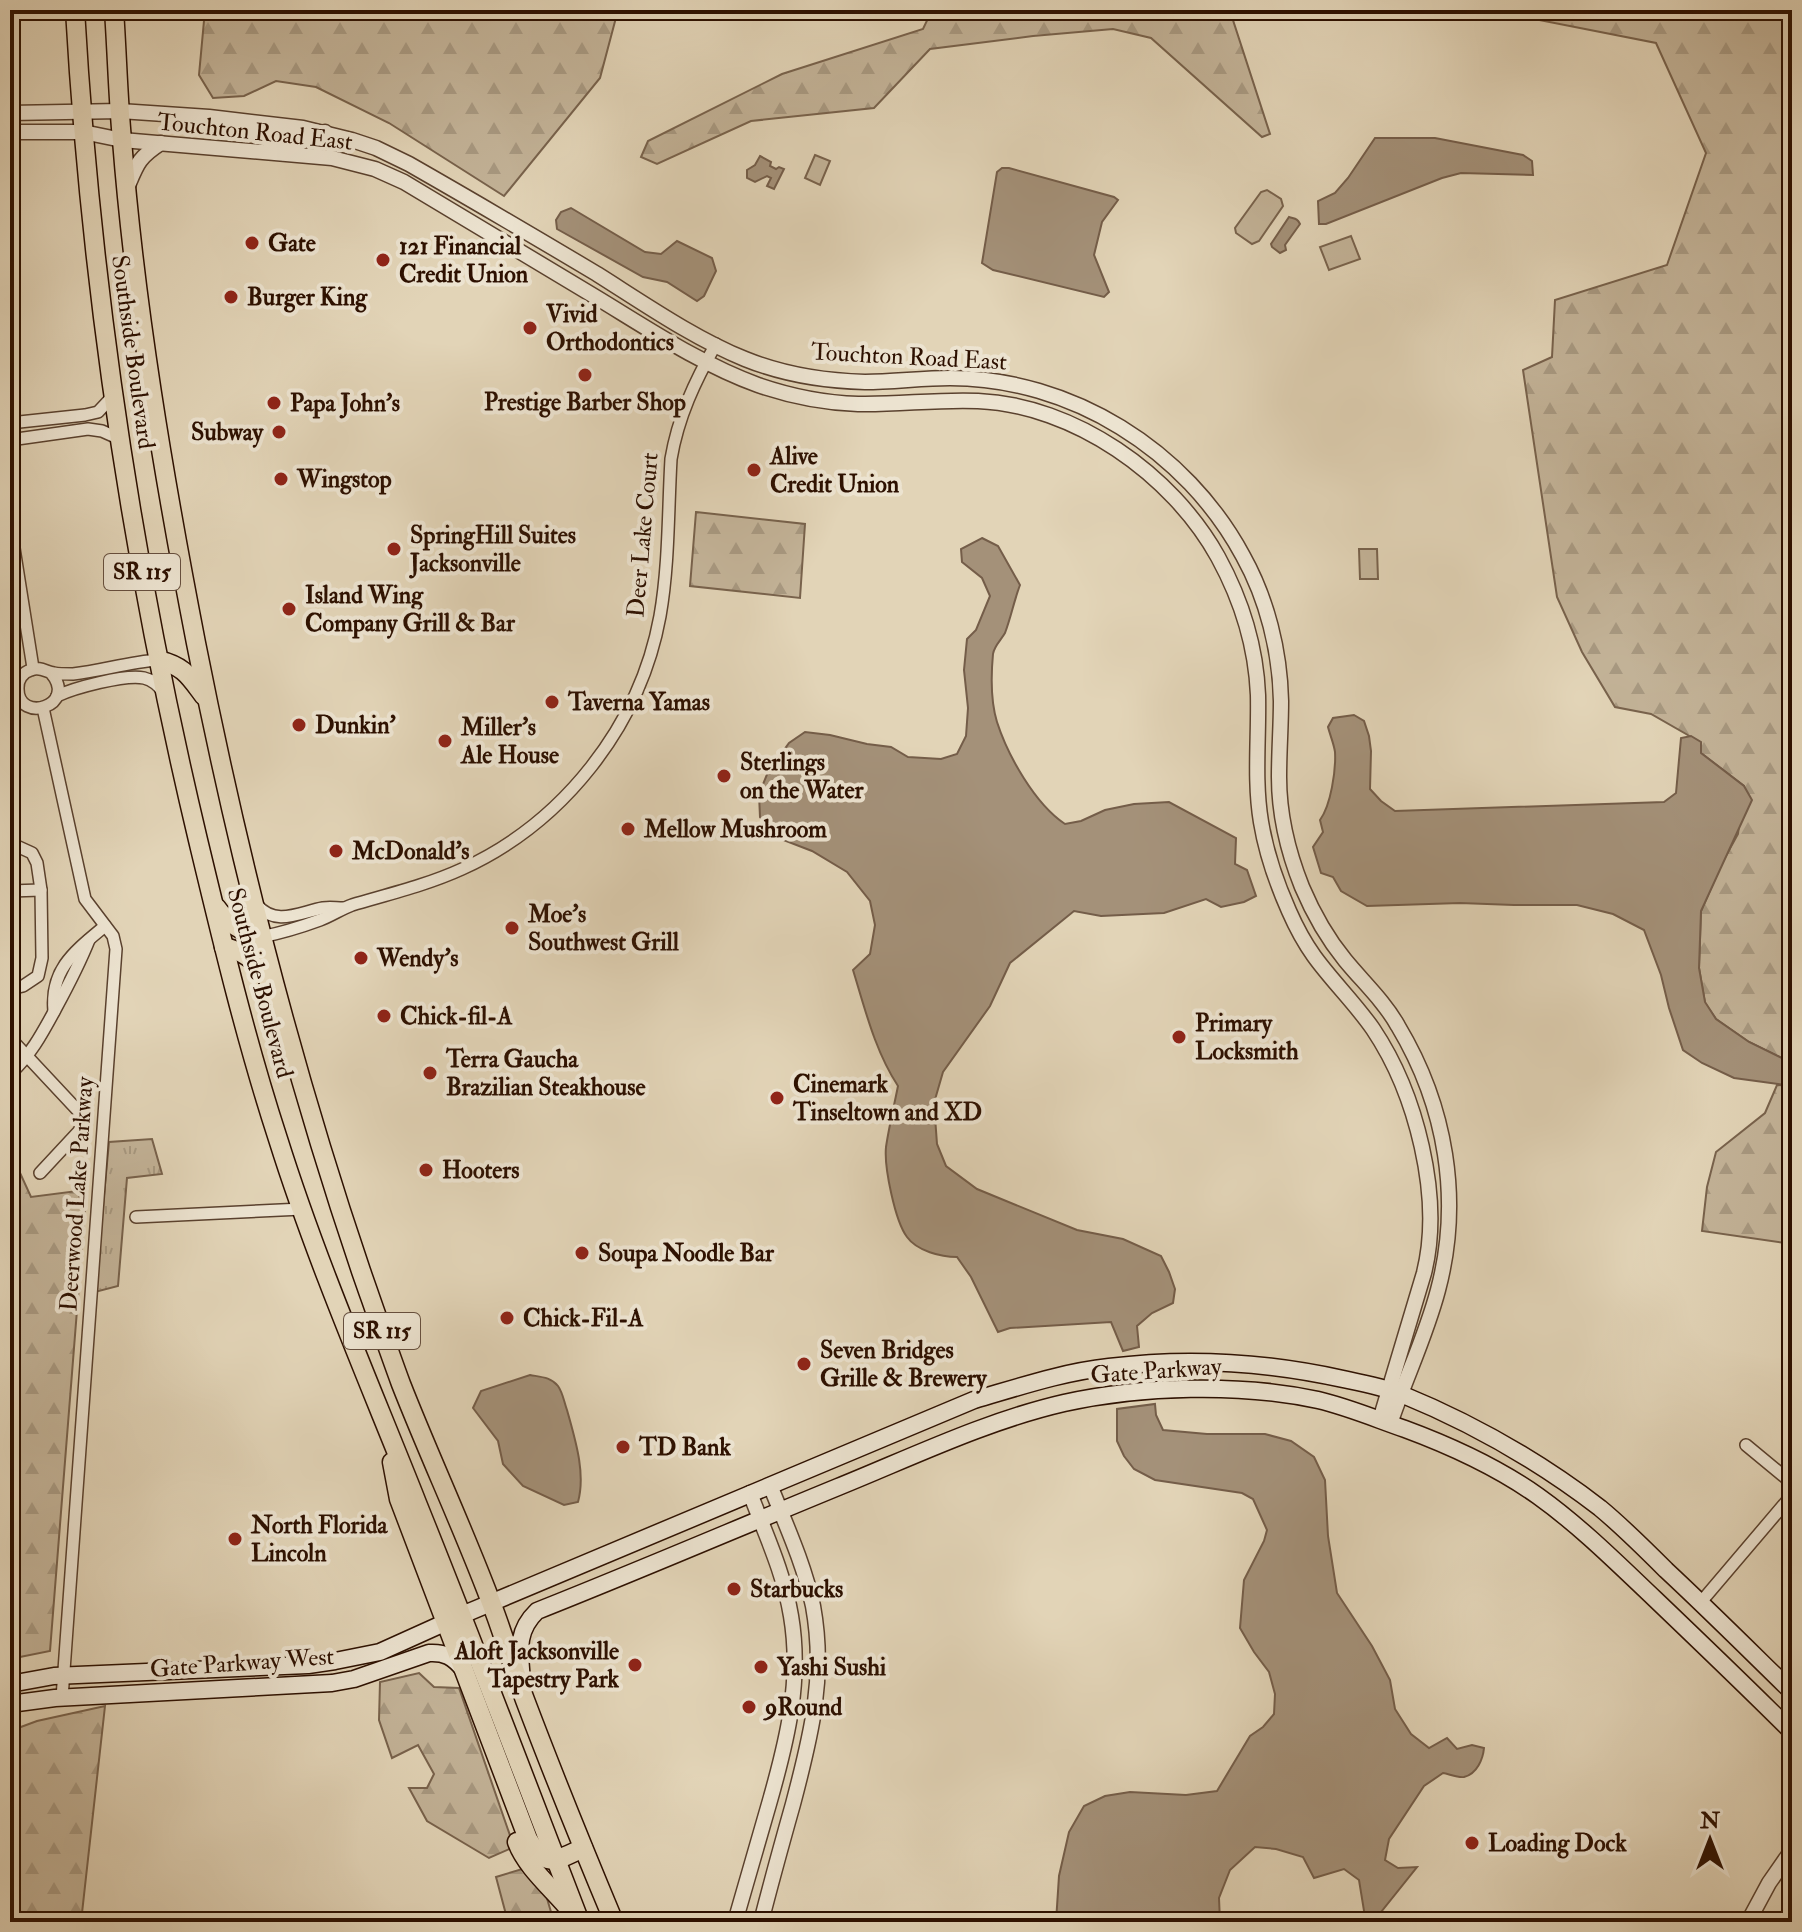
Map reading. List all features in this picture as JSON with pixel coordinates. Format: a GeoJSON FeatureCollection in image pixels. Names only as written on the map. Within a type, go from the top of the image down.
{"type":"FeatureCollection","features":[{"type":"Feature","properties":{"kind":"highway","name":"Southside Boulevard"},"geometry":{"type":"LineString","coordinates":[[75,10],[81,112],[113,396],[158,660],[212,902],[277,1138],[302,1209],[386,1423],[454,1619],[580,1922]]}},
{"type":"Feature","properties":{"kind":"highway","name":"Southside Boulevard"},"geometry":{"type":"LineString","coordinates":[[114,10],[127,188],[157,418],[177,541],[228,801],[261,937],[329,1171],[401,1384],[491,1603],[523,1694],[614,1922]]}},
{"type":"Feature","properties":{"kind":"highway"},"geometry":{"type":"LineString","coordinates":[[158,660],[180,667],[208,701]]}},
{"type":"Feature","properties":{"kind":"highway"},"geometry":{"type":"LineString","coordinates":[[212,902],[237,928],[261,937]]}},
{"type":"Feature","properties":{"kind":"highway"},"geometry":{"type":"LineString","coordinates":[[224,947],[250,958],[267,977],[278,999]]}},
{"type":"Feature","properties":{"kind":"highway"},"geometry":{"type":"LineString","coordinates":[[454,1619],[465,1672],[528,1839],[536,1853],[546,1860],[556,1861],[583,1848]]}},
{"type":"Feature","properties":{"kind":"highway"},"geometry":{"type":"LineString","coordinates":[[505,1777],[521,1853],[580,1922]]}},
{"type":"Feature","properties":{"kind":"main road","name":"Gate Parkway"},"geometry":{"type":"LineString","coordinates":[[454,1619],[974,1400],[1055,1376],[1108,1367],[1172,1361],[1220,1362],[1301,1370],[1394,1392],[1503,1444],[1549,1471],[1603,1511],[1792,1692]]}},
{"type":"Feature","properties":{"kind":"main road","name":"Gate Parkway"},"geometry":{"type":"LineString","coordinates":[[523,1694],[522,1630],[537,1611],[981,1429],[1091,1398],[1156,1390],[1211,1390],[1313,1399],[1348,1409],[1455,1448],[1536,1495],[1591,1538],[1792,1732]]}},
{"type":"Feature","properties":{"kind":"main road","name":"Gate Parkway West"},"geometry":{"type":"LineString","coordinates":[[10,1684],[64,1676],[308,1665],[380,1652],[454,1619]]}},
{"type":"Feature","properties":{"kind":"main road","name":"Gate Parkway West"},"geometry":{"type":"LineString","coordinates":[[10,1704],[62,1698],[332,1683],[440,1652],[454,1657],[465,1672]]}},
{"type":"Feature","properties":{"kind":"main road"},"geometry":{"type":"LineString","coordinates":[[351,1658],[354,1679]]}},
{"type":"Feature","properties":{"kind":"main road"},"geometry":{"type":"LineString","coordinates":[[242,1667],[244,1688]]}},
{"type":"Feature","properties":{"kind":"street","name":"Touchton Road East"},"geometry":{"type":"LineString","coordinates":[[10,113],[120,111],[325,132],[376,148],[409,164],[743,358],[815,377],[865,382],[955,377],[1003,382],[1049,394],[1116,423],[1171,465],[1202,495],[1244,557],[1273,634],[1280,688],[1278,781],[1291,856],[1314,912],[1343,958],[1371,988],[1399,1028],[1419,1066],[1442,1132],[1449,1187],[1446,1252],[1437,1295],[1394,1392]]}},
{"type":"Feature","properties":{"kind":"street"},"geometry":{"type":"LineString","coordinates":[[237,121],[283,153],[325,132]]}},
{"type":"Feature","properties":{"kind":"street","name":"Touchton Road East"},"geometry":{"type":"LineString","coordinates":[[10,132],[83,132],[122,140],[332,158],[375,169],[404,182],[706,362],[760,386],[826,402],[978,401],[1033,411],[1076,426],[1123,453],[1161,484],[1192,519],[1218,558],[1246,624],[1253,648],[1258,689],[1261,823],[1268,854],[1288,909],[1312,954],[1371,1026],[1389,1054],[1416,1125],[1426,1172],[1429,1248],[1385,1422]]}},
{"type":"Feature","properties":{"kind":"street"},"geometry":{"type":"LineString","coordinates":[[127,188],[137,162],[161,143]]}},
{"type":"Feature","properties":{"kind":"street"},"geometry":{"type":"LineString","coordinates":[[511,247],[522,229]]}},
{"type":"Feature","properties":{"kind":"street","name":"Deer Lake Court"},"geometry":{"type":"LineString","coordinates":[[261,937],[321,920],[343,908],[433,881],[483,859],[537,822],[589,770],[607,745],[636,692],[654,641],[664,587],[674,439],[687,399],[716,344]]}},
{"type":"Feature","properties":{"kind":"street"},"geometry":{"type":"LineString","coordinates":[[10,423],[98,412],[113,396]]}},
{"type":"Feature","properties":{"kind":"street"},"geometry":{"type":"LineString","coordinates":[[10,440],[88,429],[120,439]]}},
{"type":"Feature","properties":{"kind":"street"},"geometry":{"type":"LineString","coordinates":[[1123,453],[1137,437]]}},
{"type":"Feature","properties":{"kind":"street"},"geometry":{"type":"LineString","coordinates":[[1140,466],[1152,449]]}},
{"type":"Feature","properties":{"kind":"street"},"geometry":{"type":"LineString","coordinates":[[10,523],[33,668]]}},
{"type":"Feature","properties":{"kind":"street"},"geometry":{"type":"LineString","coordinates":[[51,673],[71,674],[158,660]]}},
{"type":"Feature","properties":{"kind":"street"},"geometry":{"type":"LineString","coordinates":[[25,704],[14,683],[33,668],[51,673],[58,684],[57,696]]}},
{"type":"Feature","properties":{"kind":"street"},"geometry":{"type":"LineString","coordinates":[[10,702],[43,708],[57,696],[77,688],[136,678],[154,682],[165,694]]}},
{"type":"Feature","properties":{"kind":"street"},"geometry":{"type":"LineString","coordinates":[[1258,689],[1280,688]]}},
{"type":"Feature","properties":{"kind":"street","name":"Deerwood Lake Parkway"},"geometry":{"type":"LineString","coordinates":[[43,708],[85,899],[113,936],[116,949],[62,1698]]}},
{"type":"Feature","properties":{"kind":"street"},"geometry":{"type":"LineString","coordinates":[[10,843],[32,853],[37,863],[41,890],[42,958],[38,976],[23,986],[10,989]]}},
{"type":"Feature","properties":{"kind":"street"},"geometry":{"type":"LineString","coordinates":[[10,891],[41,890]]}},
{"type":"Feature","properties":{"kind":"street","name":"Deer Lake Court"},"geometry":{"type":"LineString","coordinates":[[251,897],[264,913],[276,917],[321,908],[343,908]]}},
{"type":"Feature","properties":{"kind":"street"},"geometry":{"type":"LineString","coordinates":[[54,1012],[52,996],[66,960],[105,926]]}},
{"type":"Feature","properties":{"kind":"street"},"geometry":{"type":"LineString","coordinates":[[10,1074],[40,1039],[77,970],[89,940]]}},
{"type":"Feature","properties":{"kind":"street"},"geometry":{"type":"LineString","coordinates":[[1328,973],[1343,958]]}},
{"type":"Feature","properties":{"kind":"street"},"geometry":{"type":"LineString","coordinates":[[59,977],[71,980]]}},
{"type":"Feature","properties":{"kind":"street"},"geometry":{"type":"LineString","coordinates":[[10,1038],[82,1115],[80,1130],[40,1173]]}},
{"type":"Feature","properties":{"kind":"street"},"geometry":{"type":"LineString","coordinates":[[1416,1125],[1436,1109]]}},
{"type":"Feature","properties":{"kind":"street"},"geometry":{"type":"LineString","coordinates":[[1416,1125],[1442,1132]]}},
{"type":"Feature","properties":{"kind":"street"},"geometry":{"type":"LineString","coordinates":[[136,1217],[302,1209]]}},
{"type":"Feature","properties":{"kind":"street"},"geometry":{"type":"LineString","coordinates":[[1746,1445],[1792,1483]]}},
{"type":"Feature","properties":{"kind":"street"},"geometry":{"type":"LineString","coordinates":[[761,1922],[807,1751],[818,1692],[817,1640],[811,1596],[800,1558],[770,1485]]}},
{"type":"Feature","properties":{"kind":"street"},"geometry":{"type":"LineString","coordinates":[[735,1922],[781,1763],[794,1696],[790,1611],[750,1493]]}},
{"type":"Feature","properties":{"kind":"street"},"geometry":{"type":"LineString","coordinates":[[1701,1602],[1792,1495]]}},
{"type":"Feature","properties":{"kind":"street"},"geometry":{"type":"LineString","coordinates":[[1748,1922],[1769,1883],[1792,1850]]}},
{"type":"Feature","properties":{"kind":"street"},"geometry":{"type":"LineString","coordinates":[[1785,1922],[1792,1913]]}},
{"type":"Feature","properties":{"kind":"green space"},"geometry":{"type":"Polygon","coordinates":[[[205,10],[618,10],[600,78],[504,196],[389,123],[316,87],[276,81],[244,96],[213,98],[199,75],[205,10]]]}},
{"type":"Feature","properties":{"kind":"green space"},"geometry":{"type":"Polygon","coordinates":[[[932,10],[1298,10],[1232,17],[1270,134],[1262,137],[1151,38],[1113,29],[930,49],[874,108],[751,121],[657,164],[641,157],[648,141],[782,74],[923,29],[932,10]]]}},
{"type":"Feature","properties":{"kind":"green space"},"geometry":{"type":"Polygon","coordinates":[[[1489,10],[1792,10],[1792,1063],[1749,1042],[1716,1019],[1705,1003],[1699,968],[1701,911],[1738,834],[1744,786],[1701,753],[1700,742],[1651,714],[1615,707],[1582,652],[1557,597],[1523,370],[1552,357],[1555,300],[1667,265],[1706,153],[1656,43],[1489,10]]]}},
{"type":"Feature","properties":{"kind":"green space"},"geometry":{"type":"Polygon","coordinates":[[[815,155],[830,161],[820,185],[805,178],[815,155]]]}},
{"type":"Feature","properties":{"kind":"green space"},"geometry":{"type":"Polygon","coordinates":[[[1267,190],[1281,199],[1283,206],[1259,241],[1252,244],[1236,233],[1235,228],[1261,192],[1267,190]]]}},
{"type":"Feature","properties":{"kind":"green space"},"geometry":{"type":"Polygon","coordinates":[[[1351,236],[1360,259],[1329,270],[1320,247],[1351,236]]]}},
{"type":"Feature","properties":{"kind":"green space"},"geometry":{"type":"Polygon","coordinates":[[[696,512],[805,524],[800,598],[690,586],[696,512]]]}},
{"type":"Feature","properties":{"kind":"green space"},"geometry":{"type":"Polygon","coordinates":[[[1359,549],[1377,549],[1378,579],[1360,579],[1359,549]]]}},
{"type":"Feature","properties":{"kind":"green space"},"geometry":{"type":"Polygon","coordinates":[[[1777,1085],[1792,1086],[1792,1244],[1702,1231],[1707,1187],[1716,1152],[1765,1113],[1777,1085]]]}},
{"type":"Feature","properties":{"kind":"green space"},"geometry":{"type":"Polygon","coordinates":[[[152,1139],[162,1174],[127,1178],[118,1286],[95,1292],[109,1142],[152,1139]]]}},
{"type":"Feature","properties":{"kind":"green space"},"geometry":{"type":"Polygon","coordinates":[[[10,1151],[31,1197],[77,1191],[85,1209],[50,1651],[10,1659],[10,1151]]]}},
{"type":"Feature","properties":{"kind":"green space"},"geometry":{"type":"Polygon","coordinates":[[[419,1673],[434,1687],[459,1688],[514,1847],[489,1858],[427,1821],[409,1788],[427,1788],[434,1774],[418,1745],[392,1758],[379,1720],[380,1682],[419,1673]]]}},
{"type":"Feature","properties":{"kind":"green space"},"geometry":{"type":"Polygon","coordinates":[[[105,1706],[81,1922],[10,1922],[10,1731],[37,1721],[105,1706]]]}},
{"type":"Feature","properties":{"kind":"green space"},"geometry":{"type":"Polygon","coordinates":[[[522,1869],[543,1885],[554,1922],[508,1922],[496,1877],[522,1869]]]}},
{"type":"Feature","properties":{"kind":"shaded area"},"geometry":{"type":"Polygon","coordinates":[[[1375,138],[1435,138],[1523,155],[1532,161],[1533,175],[1461,173],[1319,224],[1318,201],[1335,193],[1375,138]]]}},
{"type":"Feature","properties":{"kind":"shaded area"},"geometry":{"type":"Polygon","coordinates":[[[760,156],[771,162],[770,166],[784,169],[774,189],[767,186],[771,178],[767,176],[755,182],[747,178],[747,170],[755,165],[760,156]]]}},
{"type":"Feature","properties":{"kind":"shaded area"},"geometry":{"type":"Polygon","coordinates":[[[1002,168],[1118,200],[1102,222],[1094,255],[1109,292],[1104,297],[993,270],[982,263],[997,172],[1002,168]]]}},
{"type":"Feature","properties":{"kind":"shaded area"},"geometry":{"type":"Polygon","coordinates":[[[571,208],[645,252],[661,254],[677,241],[712,258],[716,271],[704,296],[697,301],[667,282],[643,277],[557,229],[556,220],[561,212],[571,208]]]}},
{"type":"Feature","properties":{"kind":"shaded area"},"geometry":{"type":"Polygon","coordinates":[[[1289,217],[1300,224],[1285,245],[1286,250],[1280,253],[1271,244],[1289,217]]]}},
{"type":"Feature","properties":{"kind":"shaded area"},"geometry":{"type":"Polygon","coordinates":[[[982,538],[998,546],[1020,585],[1005,633],[994,651],[992,688],[995,714],[1002,735],[1015,764],[1033,792],[1065,824],[1081,821],[1105,810],[1169,802],[1236,838],[1235,864],[1247,870],[1256,896],[1221,907],[1206,899],[1164,913],[1101,916],[1074,911],[1010,963],[990,1006],[943,1072],[934,1103],[937,1144],[946,1166],[977,1189],[1077,1230],[1123,1239],[1161,1256],[1175,1289],[1173,1303],[1152,1313],[1137,1326],[1139,1347],[1123,1351],[1111,1322],[1010,1328],[998,1332],[971,1277],[957,1257],[930,1252],[907,1237],[895,1207],[886,1156],[898,1086],[877,1044],[853,970],[870,954],[875,925],[870,901],[847,872],[812,851],[778,838],[760,817],[759,794],[768,772],[789,743],[805,732],[891,747],[908,757],[941,759],[957,754],[966,736],[968,708],[964,670],[967,639],[976,630],[990,596],[982,578],[962,562],[961,549],[982,538]]]}},
{"type":"Feature","properties":{"kind":"shaded area"},"geometry":{"type":"Polygon","coordinates":[[[1354,715],[1364,721],[1369,736],[1370,789],[1395,811],[1664,802],[1676,793],[1681,738],[1691,736],[1701,742],[1701,753],[1744,786],[1752,800],[1701,911],[1699,968],[1705,1002],[1716,1019],[1749,1042],[1792,1063],[1792,1086],[1734,1078],[1683,1050],[1644,930],[1613,914],[1577,905],[1460,903],[1367,906],[1341,891],[1333,877],[1321,873],[1313,847],[1323,832],[1320,820],[1334,777],[1335,752],[1328,727],[1333,718],[1354,715]]]}},
{"type":"Feature","properties":{"kind":"shaded area"},"geometry":{"type":"Polygon","coordinates":[[[530,1375],[552,1381],[562,1395],[578,1456],[581,1479],[578,1502],[564,1505],[523,1486],[503,1464],[498,1441],[473,1408],[481,1391],[530,1375]]]}},
{"type":"Feature","properties":{"kind":"shaded area"},"geometry":{"type":"Polygon","coordinates":[[[1155,1404],[1163,1430],[1265,1434],[1291,1441],[1314,1457],[1325,1480],[1328,1536],[1337,1593],[1390,1680],[1395,1709],[1411,1734],[1429,1748],[1447,1738],[1457,1749],[1472,1745],[1484,1748],[1478,1766],[1469,1775],[1459,1777],[1443,1773],[1424,1786],[1389,1839],[1385,1860],[1398,1868],[1417,1867],[1373,1922],[1368,1922],[1365,1917],[1359,1880],[1344,1869],[1314,1878],[1303,1857],[1255,1847],[1230,1870],[1219,1898],[1220,1922],[1056,1922],[1059,1876],[1069,1832],[1084,1806],[1105,1796],[1130,1792],[1186,1795],[1217,1791],[1250,1736],[1274,1714],[1275,1694],[1269,1672],[1240,1628],[1244,1580],[1267,1530],[1253,1499],[1242,1493],[1155,1480],[1134,1469],[1117,1441],[1117,1409],[1155,1404]]]}},
{"type":"Feature","properties":{"kind":"place","name":"Gate"},"geometry":{"type":"Point","coordinates":[252,243]}},
{"type":"Feature","properties":{"kind":"place","name":"121 Financial Credit Union"},"geometry":{"type":"Point","coordinates":[383,260]}},
{"type":"Feature","properties":{"kind":"place","name":"Burger King"},"geometry":{"type":"Point","coordinates":[231,297]}},
{"type":"Feature","properties":{"kind":"place","name":"Vivid Orthodontics"},"geometry":{"type":"Point","coordinates":[530,328]}},
{"type":"Feature","properties":{"kind":"place","name":"Prestige Barber Shop"},"geometry":{"type":"Point","coordinates":[585,375]}},
{"type":"Feature","properties":{"kind":"place","name":"Papa John's"},"geometry":{"type":"Point","coordinates":[274,403]}},
{"type":"Feature","properties":{"kind":"place","name":"Subway"},"geometry":{"type":"Point","coordinates":[279,432]}},
{"type":"Feature","properties":{"kind":"place","name":"Alive Credit Union"},"geometry":{"type":"Point","coordinates":[754,470]}},
{"type":"Feature","properties":{"kind":"place","name":"Wingstop"},"geometry":{"type":"Point","coordinates":[281,479]}},
{"type":"Feature","properties":{"kind":"place","name":"SpringHill Suites Jacksonville"},"geometry":{"type":"Point","coordinates":[394,549]}},
{"type":"Feature","properties":{"kind":"place","name":"Island Wing Company Grill & Bar"},"geometry":{"type":"Point","coordinates":[289,609]}},
{"type":"Feature","properties":{"kind":"place","name":"Taverna Yamas"},"geometry":{"type":"Point","coordinates":[552,702]}},
{"type":"Feature","properties":{"kind":"place","name":"Dunkin'"},"geometry":{"type":"Point","coordinates":[299,725]}},
{"type":"Feature","properties":{"kind":"place","name":"Miller's Ale House"},"geometry":{"type":"Point","coordinates":[445,741]}},
{"type":"Feature","properties":{"kind":"place","name":"Sterlings on the Water"},"geometry":{"type":"Point","coordinates":[724,776]}},
{"type":"Feature","properties":{"kind":"place","name":"Mellow Mushroom"},"geometry":{"type":"Point","coordinates":[628,829]}},
{"type":"Feature","properties":{"kind":"place","name":"McDonald's"},"geometry":{"type":"Point","coordinates":[336,851]}},
{"type":"Feature","properties":{"kind":"place","name":"Moe's Southwest Grill"},"geometry":{"type":"Point","coordinates":[512,928]}},
{"type":"Feature","properties":{"kind":"place","name":"Wendy's"},"geometry":{"type":"Point","coordinates":[361,958]}},
{"type":"Feature","properties":{"kind":"place","name":"Chick-fil-A"},"geometry":{"type":"Point","coordinates":[384,1016]}},
{"type":"Feature","properties":{"kind":"place","name":"Primary Locksmith"},"geometry":{"type":"Point","coordinates":[1179,1037]}},
{"type":"Feature","properties":{"kind":"place","name":"Terra Gaucha Brazilian Steakhouse"},"geometry":{"type":"Point","coordinates":[430,1073]}},
{"type":"Feature","properties":{"kind":"place","name":"Cinemark Tinseltown and XD"},"geometry":{"type":"Point","coordinates":[777,1098]}},
{"type":"Feature","properties":{"kind":"place","name":"Hooters"},"geometry":{"type":"Point","coordinates":[426,1170]}},
{"type":"Feature","properties":{"kind":"place","name":"Soupa Noodle Bar"},"geometry":{"type":"Point","coordinates":[582,1253]}},
{"type":"Feature","properties":{"kind":"place","name":"Chick-Fil-A"},"geometry":{"type":"Point","coordinates":[507,1318]}},
{"type":"Feature","properties":{"kind":"place","name":"Seven Bridges Grille & Brewery"},"geometry":{"type":"Point","coordinates":[804,1364]}},
{"type":"Feature","properties":{"kind":"place","name":"TD Bank"},"geometry":{"type":"Point","coordinates":[623,1447]}},
{"type":"Feature","properties":{"kind":"place","name":"North Florida Lincoln"},"geometry":{"type":"Point","coordinates":[235,1539]}},
{"type":"Feature","properties":{"kind":"place","name":"Starbucks"},"geometry":{"type":"Point","coordinates":[734,1589]}},
{"type":"Feature","properties":{"kind":"place","name":"Aloft Jacksonville Tapestry Park"},"geometry":{"type":"Point","coordinates":[635,1665]}},
{"type":"Feature","properties":{"kind":"place","name":"Yashi Sushi"},"geometry":{"type":"Point","coordinates":[761,1667]}},
{"type":"Feature","properties":{"kind":"place","name":"9Round"},"geometry":{"type":"Point","coordinates":[749,1707]}},
{"type":"Feature","properties":{"kind":"place","name":"Loading Dock"},"geometry":{"type":"Point","coordinates":[1472,1843]}}]}
